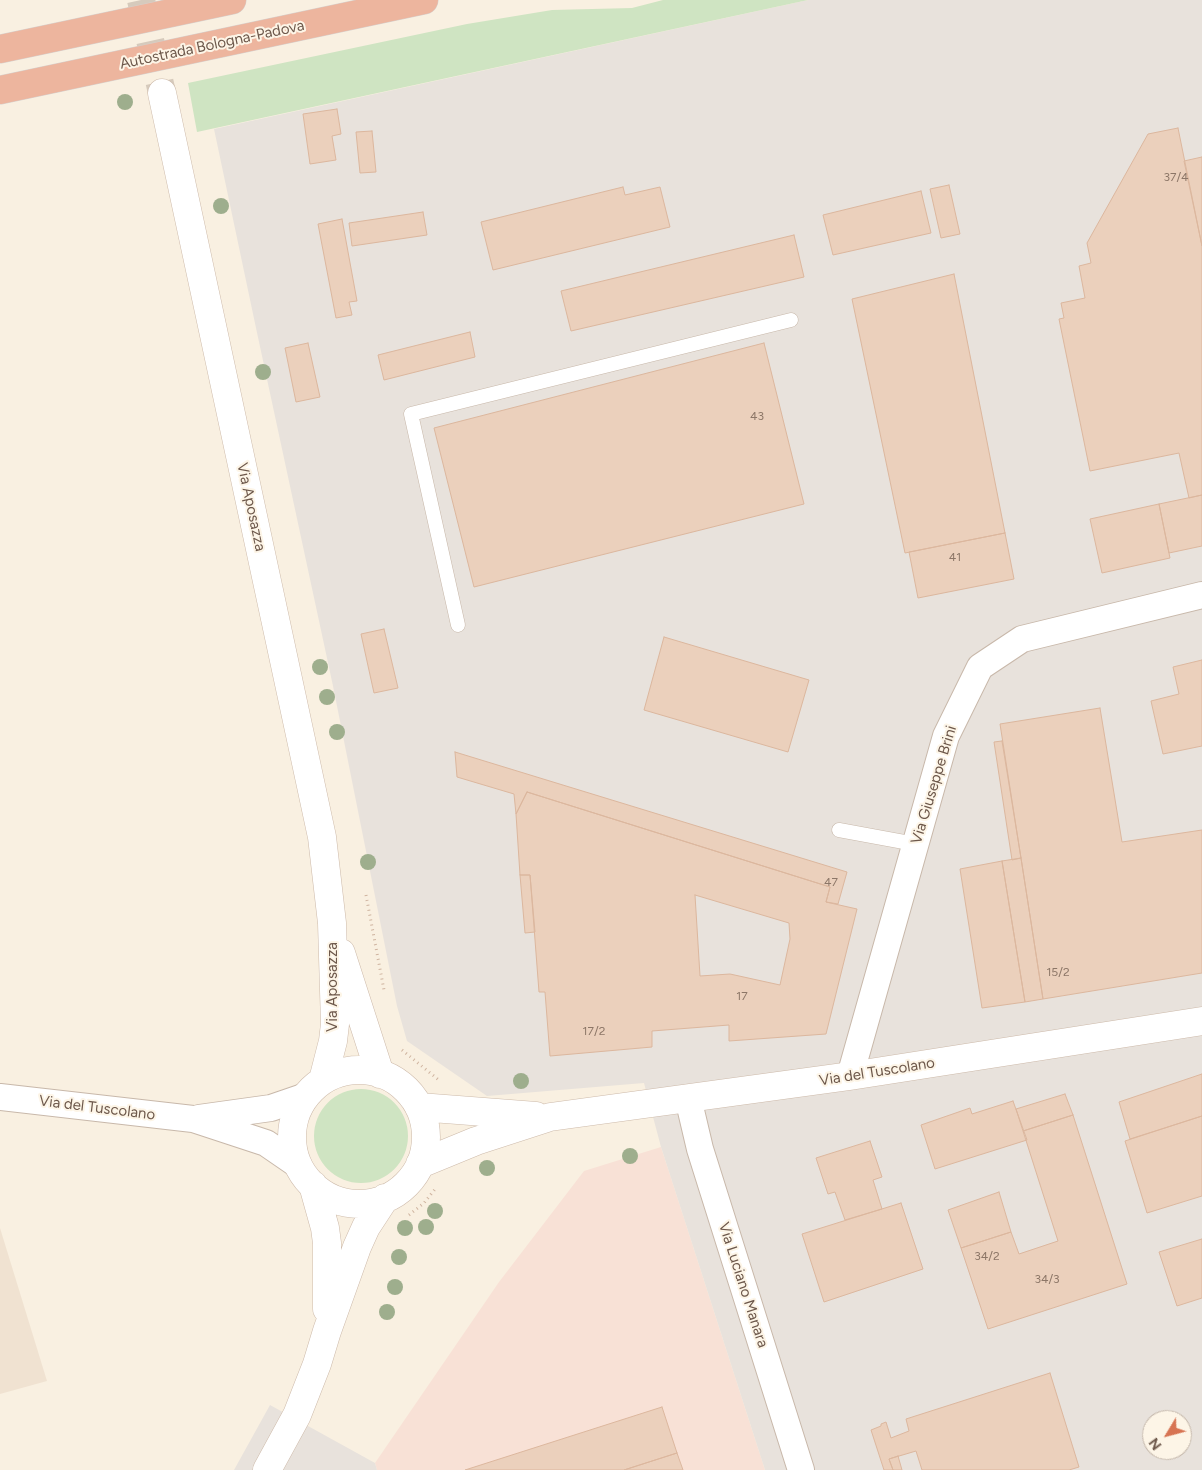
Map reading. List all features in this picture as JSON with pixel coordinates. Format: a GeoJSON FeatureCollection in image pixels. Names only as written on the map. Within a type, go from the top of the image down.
{"type":"FeatureCollection","features":[{"type":"Feature","properties":{"kind":"highway"},"geometry":{"type":"LineString","coordinates":[[0,49],[232,0]]}},
{"type":"Feature","properties":{"kind":"highway","name":"Autostrada Bologna-Padova"},"geometry":{"type":"LineString","coordinates":[[0,90],[424,0]]}},
{"type":"Feature","properties":{"kind":"street","name":"Via Aposazza"},"geometry":{"type":"LineString","coordinates":[[162,93],[322,837],[332,923],[335,1024],[333,1041],[315,1088]]}},
{"type":"Feature","properties":{"kind":"street","name":"Via Giuseppe Brini"},"geometry":{"type":"LineString","coordinates":[[850,1076],[946,736],[980,667],[1022,639],[1202,595]]}},
{"type":"Feature","properties":{"kind":"street","name":"Via Aposazza"},"geometry":{"type":"LineString","coordinates":[[332,923],[380,1074]]}},
{"type":"Feature","properties":{"kind":"street","name":"Via del Tuscolano"},"geometry":{"type":"LineString","coordinates":[[550,1117],[850,1076],[1202,1021]]}},
{"type":"Feature","properties":{"kind":"street"},"geometry":{"type":"LineString","coordinates":[[267,1470],[297,1415],[366,1227],[386,1198],[405,1185],[420,1164],[424,1150],[426,1135],[424,1121],[419,1107],[411,1095],[392,1079],[367,1070],[337,1073],[315,1088],[298,1108],[294,1122],[292,1136],[294,1151],[306,1175],[325,1228],[327,1243],[327,1331]]}},
{"type":"Feature","properties":{"kind":"street","name":"Via del Tuscolano"},"geometry":{"type":"LineString","coordinates":[[193,1119],[271,1108],[315,1088]]}},
{"type":"Feature","properties":{"kind":"street","name":"Via del Tuscolano"},"geometry":{"type":"LineString","coordinates":[[0,1097],[193,1119],[266,1143],[306,1175]]}},
{"type":"Feature","properties":{"kind":"street","name":"Via Luciano Manara"},"geometry":{"type":"LineString","coordinates":[[688,1098],[700,1149],[801,1470]]}},
{"type":"Feature","properties":{"kind":"street"},"geometry":{"type":"LineString","coordinates":[[419,1107],[550,1117]]}},
{"type":"Feature","properties":{"kind":"street"},"geometry":{"type":"LineString","coordinates":[[420,1164],[476,1141],[550,1117]]}},
{"type":"Feature","properties":{"kind":"street"},"geometry":{"type":"LineString","coordinates":[[306,1175],[335,1199],[360,1203],[386,1198]]}},
{"type":"Feature","properties":{"kind":"lane"},"geometry":{"type":"LineString","coordinates":[[458,626],[411,414],[791,320]]}},
{"type":"Feature","properties":{"kind":"lane"},"geometry":{"type":"LineString","coordinates":[[839,830],[915,844]]}},
{"type":"Feature","properties":{"kind":"path"},"geometry":{"type":"LineString","coordinates":[[366,894],[386,999]]}},
{"type":"Feature","properties":{"kind":"path"},"geometry":{"type":"LineString","coordinates":[[398,1047],[442,1083]]}},
{"type":"Feature","properties":{"kind":"path"},"geometry":{"type":"LineString","coordinates":[[405,1218],[424,1203],[440,1184]]}},
{"type":"Feature","properties":{"kind":"shaded area"},"geometry":{"type":"Polygon","coordinates":[[[808,0],[1202,0],[1202,1470],[765,1470],[661,1147],[644,1083],[487,1096],[407,1041],[397,1006],[333,686],[214,129],[808,0]]]}},
{"type":"Feature","properties":{"kind":"shaded area"},"geometry":{"type":"Polygon","coordinates":[[[661,1147],[765,1470],[377,1470],[375,1463],[499,1282],[584,1171],[661,1147]]]}},
{"type":"Feature","properties":{"kind":"shaded area"},"geometry":{"type":"Polygon","coordinates":[[[0,1228],[47,1381],[0,1394],[0,1228]]]}},
{"type":"Feature","properties":{"kind":"shaded area"},"geometry":{"type":"Polygon","coordinates":[[[270,1405],[375,1463],[377,1470],[234,1470],[270,1405]]]}},
{"type":"Feature","properties":{"kind":"green space"},"geometry":{"type":"Polygon","coordinates":[[[663,0],[808,0],[197,132],[188,83],[467,24],[552,10],[632,8],[663,0]]]}},
{"type":"Feature","properties":{"kind":"green space"},"geometry":{"type":"Polygon","coordinates":[[[361,1089],[379,1093],[394,1103],[404,1118],[408,1136],[404,1154],[394,1169],[379,1179],[361,1183],[343,1179],[328,1169],[318,1154],[314,1136],[318,1118],[328,1103],[343,1093],[361,1089]]]}},
{"type":"Feature","properties":{"kind":"building"},"geometry":{"type":"Polygon","coordinates":[[[337,109],[341,134],[332,136],[336,160],[310,164],[303,114],[337,109]]]}},
{"type":"Feature","properties":{"kind":"building"},"geometry":{"type":"Polygon","coordinates":[[[1178,128],[1202,246],[1202,495],[1189,498],[1179,453],[1090,471],[1059,319],[1064,318],[1061,303],[1085,298],[1079,266],[1091,263],[1087,243],[1148,134],[1178,128]]]}},
{"type":"Feature","properties":{"kind":"building"},"geometry":{"type":"Polygon","coordinates":[[[372,131],[376,172],[360,173],[356,132],[372,131]]]}},
{"type":"Feature","properties":{"kind":"building"},"geometry":{"type":"Polygon","coordinates":[[[1202,157],[1202,246],[1184,161],[1202,157]]]}},
{"type":"Feature","properties":{"kind":"building"},"geometry":{"type":"Polygon","coordinates":[[[949,185],[960,234],[941,238],[930,189],[949,185]]]}},
{"type":"Feature","properties":{"kind":"building"},"geometry":{"type":"Polygon","coordinates":[[[623,187],[625,195],[660,187],[670,227],[493,270],[481,222],[623,187]]]}},
{"type":"Feature","properties":{"kind":"building"},"geometry":{"type":"Polygon","coordinates":[[[921,191],[931,233],[833,255],[823,215],[921,191]]]}},
{"type":"Feature","properties":{"kind":"building"},"geometry":{"type":"Polygon","coordinates":[[[423,212],[427,235],[352,246],[349,223],[423,212]]]}},
{"type":"Feature","properties":{"kind":"building"},"geometry":{"type":"Polygon","coordinates":[[[342,219],[357,301],[349,302],[352,315],[336,318],[318,224],[342,219]]]}},
{"type":"Feature","properties":{"kind":"building"},"geometry":{"type":"Polygon","coordinates":[[[794,235],[804,277],[571,331],[561,291],[794,235]]]}},
{"type":"Feature","properties":{"kind":"building"},"geometry":{"type":"Polygon","coordinates":[[[954,274],[1005,533],[905,553],[852,299],[954,274]]]}},
{"type":"Feature","properties":{"kind":"building"},"geometry":{"type":"Polygon","coordinates":[[[470,332],[475,357],[384,380],[378,355],[470,332]]]}},
{"type":"Feature","properties":{"kind":"building"},"geometry":{"type":"Polygon","coordinates":[[[308,343],[320,397],[296,402],[285,348],[308,343]]]}},
{"type":"Feature","properties":{"kind":"building"},"geometry":{"type":"Polygon","coordinates":[[[764,343],[804,504],[474,587],[434,428],[764,343]]]}},
{"type":"Feature","properties":{"kind":"building"},"geometry":{"type":"Polygon","coordinates":[[[1202,495],[1202,546],[1169,553],[1159,504],[1202,495]]]}},
{"type":"Feature","properties":{"kind":"building"},"geometry":{"type":"Polygon","coordinates":[[[1159,504],[1170,558],[1102,573],[1090,519],[1159,504]]]}},
{"type":"Feature","properties":{"kind":"building"},"geometry":{"type":"Polygon","coordinates":[[[1005,533],[1014,579],[918,598],[909,552],[1005,533]]]}},
{"type":"Feature","properties":{"kind":"building"},"geometry":{"type":"Polygon","coordinates":[[[384,629],[398,688],[374,693],[361,634],[384,629]]]}},
{"type":"Feature","properties":{"kind":"building"},"geometry":{"type":"Polygon","coordinates":[[[664,637],[809,680],[788,752],[644,710],[664,637]]]}},
{"type":"Feature","properties":{"kind":"building"},"geometry":{"type":"Polygon","coordinates":[[[1202,660],[1202,746],[1163,754],[1151,701],[1179,694],[1173,667],[1202,660]]]}},
{"type":"Feature","properties":{"kind":"building"},"geometry":{"type":"Polygon","coordinates":[[[1100,708],[1122,842],[1202,830],[1202,973],[1043,999],[1000,724],[1100,708]]]}},
{"type":"Feature","properties":{"kind":"building"},"geometry":{"type":"Polygon","coordinates":[[[1002,741],[1021,858],[1012,860],[994,742],[1002,741]]]}},
{"type":"Feature","properties":{"kind":"building"},"geometry":{"type":"Polygon","coordinates":[[[455,752],[847,872],[838,904],[826,902],[830,887],[527,792],[516,814],[514,794],[457,777],[455,752]]]}},
{"type":"Feature","properties":{"kind":"building"},"geometry":{"type":"Polygon","coordinates":[[[527,792],[830,887],[826,902],[857,909],[826,1034],[729,1041],[729,1025],[652,1031],[652,1047],[550,1056],[545,992],[539,992],[530,875],[520,875],[516,814],[527,792]],[[695,895],[700,976],[730,974],[780,985],[790,939],[789,923],[695,895]]]}},
{"type":"Feature","properties":{"kind":"building"},"geometry":{"type":"Polygon","coordinates":[[[1021,858],[1043,999],[1025,1002],[1002,861],[1021,858]]]}},
{"type":"Feature","properties":{"kind":"building"},"geometry":{"type":"Polygon","coordinates":[[[1002,861],[1025,1002],[982,1008],[960,869],[1002,861]]]}},
{"type":"Feature","properties":{"kind":"building"},"geometry":{"type":"Polygon","coordinates":[[[520,875],[530,875],[535,932],[525,933],[520,875]]]}},
{"type":"Feature","properties":{"kind":"building"},"geometry":{"type":"Polygon","coordinates":[[[1202,1074],[1202,1116],[1130,1139],[1119,1102],[1202,1074]]]}},
{"type":"Feature","properties":{"kind":"building"},"geometry":{"type":"Polygon","coordinates":[[[1065,1094],[1073,1115],[1023,1131],[1016,1109],[1065,1094]]]}},
{"type":"Feature","properties":{"kind":"building"},"geometry":{"type":"Polygon","coordinates":[[[1013,1101],[1027,1140],[935,1169],[921,1125],[970,1108],[972,1114],[1013,1101]]]}},
{"type":"Feature","properties":{"kind":"building"},"geometry":{"type":"Polygon","coordinates":[[[1073,1115],[1127,1284],[988,1329],[961,1248],[1011,1232],[1019,1254],[1058,1241],[1023,1131],[1073,1115]]]}},
{"type":"Feature","properties":{"kind":"building"},"geometry":{"type":"Polygon","coordinates":[[[1202,1116],[1202,1196],[1147,1213],[1125,1141],[1202,1116]]]}},
{"type":"Feature","properties":{"kind":"building"},"geometry":{"type":"Polygon","coordinates":[[[870,1141],[882,1177],[873,1180],[882,1209],[845,1220],[835,1192],[828,1194],[816,1158],[870,1141]]]}},
{"type":"Feature","properties":{"kind":"building"},"geometry":{"type":"Polygon","coordinates":[[[999,1192],[1011,1232],[961,1248],[948,1210],[999,1192]]]}},
{"type":"Feature","properties":{"kind":"building"},"geometry":{"type":"Polygon","coordinates":[[[901,1203],[923,1269],[824,1302],[802,1234],[901,1203]]]}},
{"type":"Feature","properties":{"kind":"building"},"geometry":{"type":"Polygon","coordinates":[[[1202,1239],[1202,1298],[1177,1306],[1159,1252],[1202,1239]]]}},
{"type":"Feature","properties":{"kind":"building"},"geometry":{"type":"Polygon","coordinates":[[[1050,1373],[1079,1467],[1069,1470],[922,1470],[916,1451],[889,1459],[893,1470],[884,1470],[871,1430],[881,1426],[881,1424],[886,1422],[891,1438],[909,1431],[906,1419],[1050,1373]]]}},
{"type":"Feature","properties":{"kind":"building"},"geometry":{"type":"Polygon","coordinates":[[[662,1407],[677,1453],[624,1470],[465,1470],[662,1407]]]}},
{"type":"Feature","properties":{"kind":"building"},"geometry":{"type":"Polygon","coordinates":[[[677,1453],[683,1470],[624,1470],[677,1453]]]}},
{"type":"Feature","properties":{"kind":"building"},"geometry":{"type":"Polygon","coordinates":[[[898,1456],[902,1470],[893,1470],[889,1459],[898,1456]]]}},
{"type":"Feature","properties":{"kind":"tunnel"},"geometry":{"type":"LineString","coordinates":[[141,0],[162,93]]}}]}
